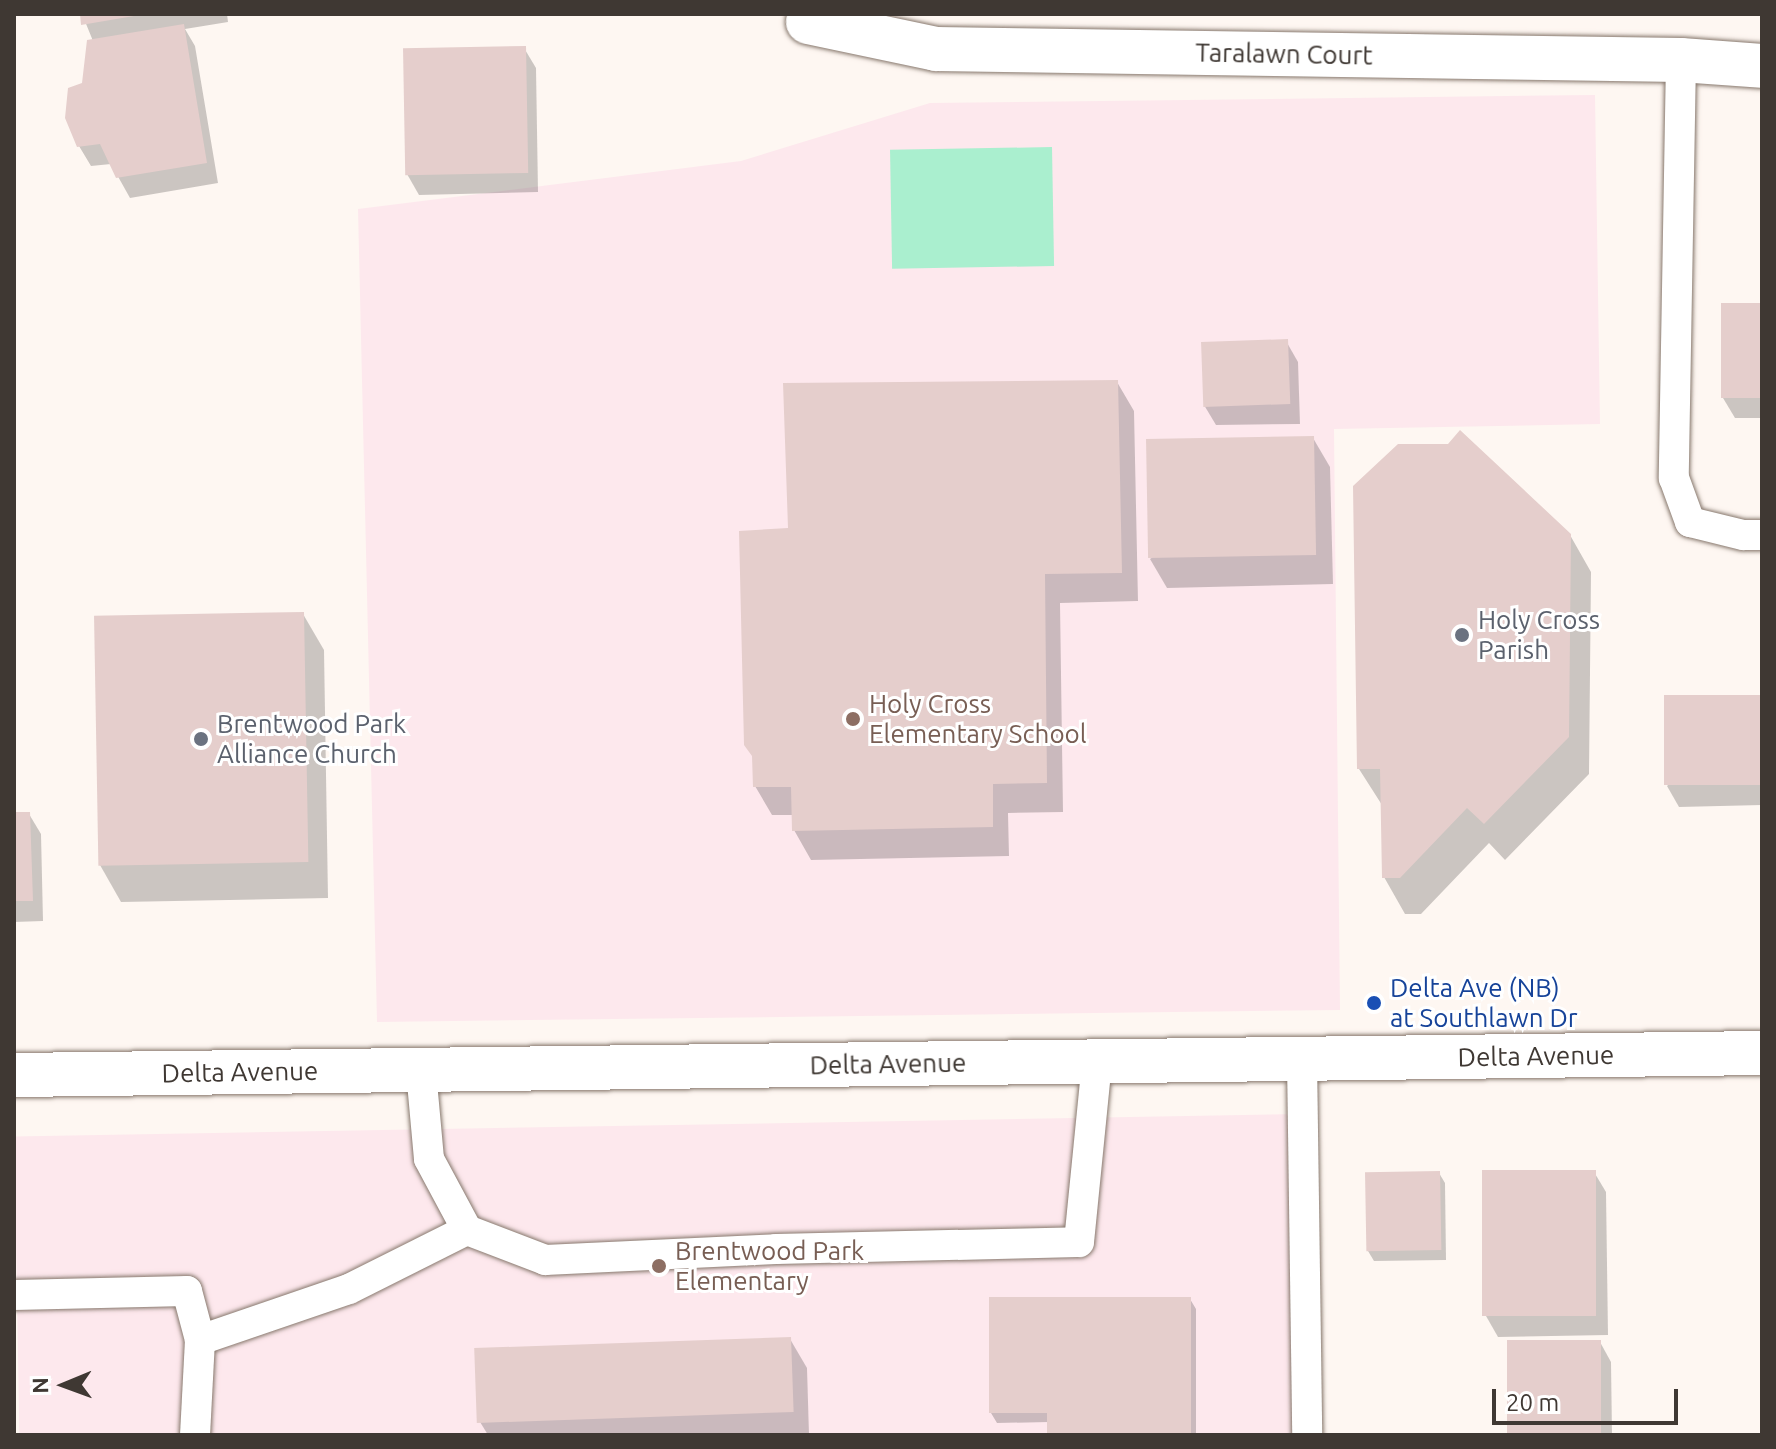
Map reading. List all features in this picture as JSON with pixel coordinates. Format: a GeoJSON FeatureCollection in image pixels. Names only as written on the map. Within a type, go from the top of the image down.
{"type":"FeatureCollection","features":[{"type":"Feature","properties":{"kind":"street","name":"Taralawn Court"},"geometry":{"type":"LineString","coordinates":[[808,22],[936,49],[1681,60],[1762,66]]}},
{"type":"Feature","properties":{"kind":"street","name":"Delta Avenue"},"geometry":{"type":"LineString","coordinates":[[14,1075],[1762,1053]]}},
{"type":"Feature","properties":{"kind":"lane"},"geometry":{"type":"LineString","coordinates":[[1681,60],[1674,478],[1690,522],[1743,535],[1762,535]]}},
{"type":"Feature","properties":{"kind":"lane"},"geometry":{"type":"LineString","coordinates":[[1302,1059],[1307,1435]]}},
{"type":"Feature","properties":{"kind":"lane"},"geometry":{"type":"LineString","coordinates":[[421,1071],[429,1159],[467,1230],[545,1260],[847,1247],[1079,1242],[1097,1061]]}},
{"type":"Feature","properties":{"kind":"lane"},"geometry":{"type":"LineString","coordinates":[[200,1340],[349,1289],[467,1230]]}},
{"type":"Feature","properties":{"kind":"lane"},"geometry":{"type":"LineString","coordinates":[[14,1295],[187,1291],[200,1340],[195,1435]]}},
{"type":"Feature","properties":{"kind":"shaded area","name":"Holy Cross Elementary School"},"geometry":{"type":"Polygon","coordinates":[[[1595,95],[1600,424],[1334,429],[1340,1010],[377,1022],[358,209],[741,161],[930,103],[1595,95]]]}},
{"type":"Feature","properties":{"kind":"shaded area","name":"Brentwood Park Elementary"},"geometry":{"type":"Polygon","coordinates":[[[1302,1114],[1308,1435],[19,1435],[14,1136],[1302,1114]]]}},
{"type":"Feature","properties":{"kind":"green space"},"geometry":{"type":"Polygon","coordinates":[[[1052,147],[1054,266],[892,269],[890,150],[1052,147]]]}},
{"type":"Feature","properties":{"kind":"building"},"geometry":{"type":"Polygon","coordinates":[[[80,14],[134,14],[134,16],[81,25],[80,14]]]}},
{"type":"Feature","properties":{"kind":"building"},"geometry":{"type":"Polygon","coordinates":[[[184,24],[207,163],[116,178],[100,144],[77,147],[65,118],[68,88],[82,83],[87,40],[184,24]]]}},
{"type":"Feature","properties":{"kind":"building"},"geometry":{"type":"Polygon","coordinates":[[[526,46],[528,173],[405,175],[403,48],[526,46]]]}},
{"type":"Feature","properties":{"kind":"building"},"geometry":{"type":"Polygon","coordinates":[[[1721,303],[1762,303],[1762,398],[1721,398],[1721,303]]]}},
{"type":"Feature","properties":{"kind":"building"},"geometry":{"type":"Polygon","coordinates":[[[1288,339],[1290,404],[1203,407],[1201,342],[1288,339]]]}},
{"type":"Feature","properties":{"kind":"building"},"geometry":{"type":"Polygon","coordinates":[[[1118,380],[1122,573],[1045,574],[1047,783],[993,784],[993,827],[792,831],[791,787],[753,787],[752,756],[744,745],[739,531],[788,528],[783,383],[1118,380]]]}},
{"type":"Feature","properties":{"kind":"building","name":"Holy Cross Parish"},"geometry":{"type":"Polygon","coordinates":[[[1460,430],[1571,534],[1569,737],[1484,824],[1467,808],[1400,878],[1382,878],[1380,769],[1357,769],[1353,486],[1398,444],[1448,444],[1460,430]]]}},
{"type":"Feature","properties":{"kind":"building"},"geometry":{"type":"Polygon","coordinates":[[[1314,436],[1316,555],[1148,558],[1146,439],[1314,436]]]}},
{"type":"Feature","properties":{"kind":"building","name":"Brentwood Park Alliance Church"},"geometry":{"type":"Polygon","coordinates":[[[304,612],[308,862],[98,866],[94,616],[304,612]]]}},
{"type":"Feature","properties":{"kind":"building"},"geometry":{"type":"Polygon","coordinates":[[[1664,695],[1762,695],[1762,785],[1664,785],[1664,695]]]}},
{"type":"Feature","properties":{"kind":"building"},"geometry":{"type":"Polygon","coordinates":[[[14,812],[30,812],[33,901],[14,901],[14,812]]]}},
{"type":"Feature","properties":{"kind":"building"},"geometry":{"type":"Polygon","coordinates":[[[1482,1170],[1596,1170],[1596,1316],[1482,1316],[1482,1170]]]}},
{"type":"Feature","properties":{"kind":"building"},"geometry":{"type":"Polygon","coordinates":[[[1440,1171],[1441,1250],[1366,1251],[1365,1172],[1440,1171]]]}},
{"type":"Feature","properties":{"kind":"building"},"geometry":{"type":"Polygon","coordinates":[[[989,1297],[1191,1297],[1191,1435],[1047,1435],[1047,1413],[989,1413],[989,1297]]]}},
{"type":"Feature","properties":{"kind":"building"},"geometry":{"type":"Polygon","coordinates":[[[791,1337],[794,1412],[477,1423],[474,1348],[791,1337]]]}},
{"type":"Feature","properties":{"kind":"building"},"geometry":{"type":"Polygon","coordinates":[[[1507,1340],[1601,1340],[1601,1435],[1507,1435],[1507,1340]]]}},
{"type":"Feature","properties":{"kind":"place","name":"Holy Cross Parish"},"geometry":{"type":"Point","coordinates":[1462,635]}},
{"type":"Feature","properties":{"kind":"place","name":"Holy Cross Elementary School"},"geometry":{"type":"Point","coordinates":[853,719]}},
{"type":"Feature","properties":{"kind":"place","name":"Brentwood Park Alliance Church"},"geometry":{"type":"Point","coordinates":[201,739]}},
{"type":"Feature","properties":{"kind":"place","name":"Delta Ave (NB) at Southlawn Dr"},"geometry":{"type":"Point","coordinates":[1374,1003]}},
{"type":"Feature","properties":{"kind":"place","name":"Brentwood Park Elementary"},"geometry":{"type":"Point","coordinates":[659,1266]}}]}
